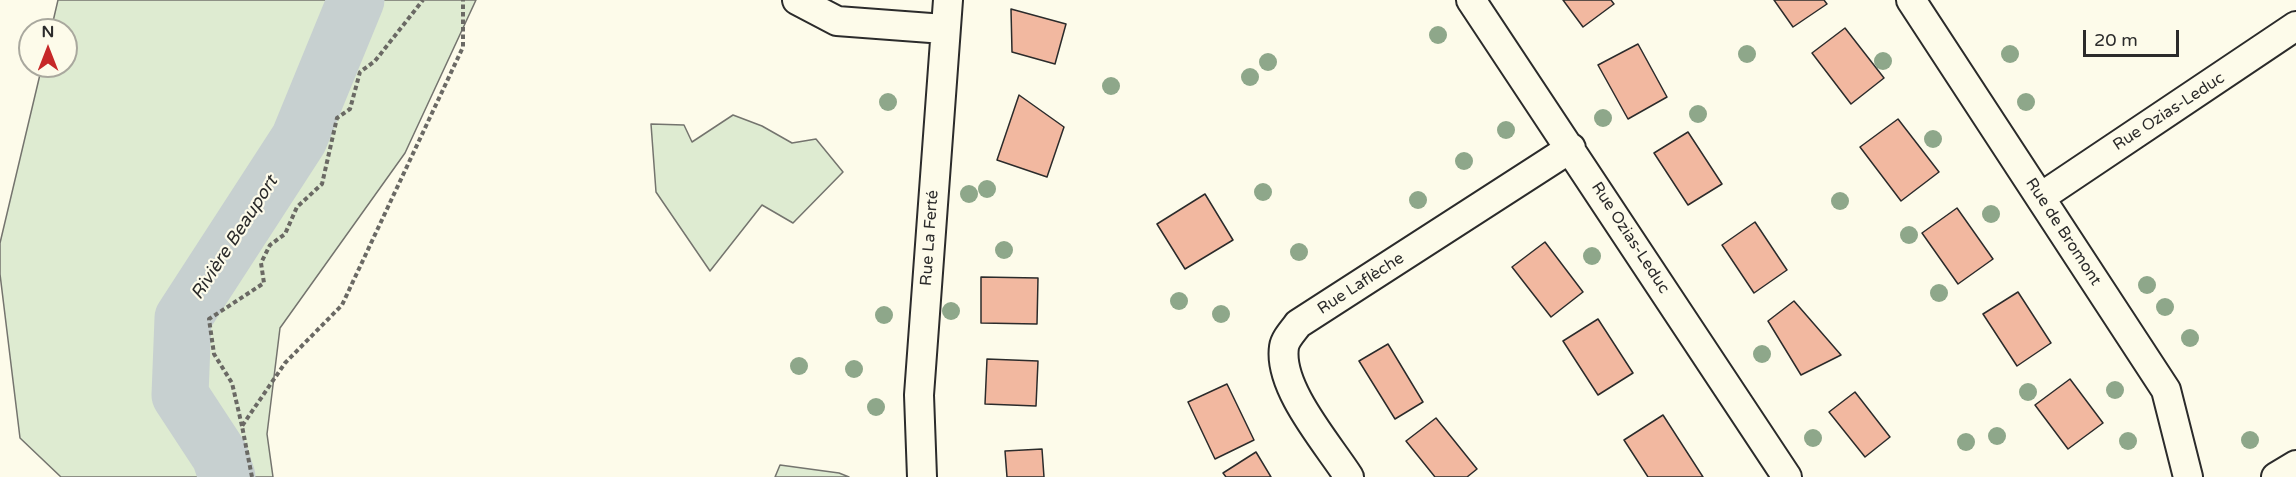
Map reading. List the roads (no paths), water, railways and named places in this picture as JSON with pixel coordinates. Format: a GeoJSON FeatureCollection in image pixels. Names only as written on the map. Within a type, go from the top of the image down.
{"type":"FeatureCollection","features":[{"type":"Feature","properties":{"kind":"street"},"geometry":{"type":"LineString","coordinates":[[797,0],[837,21],[944,29]]}},
{"type":"Feature","properties":{"kind":"street","name":"Rue La Ferté"},"geometry":{"type":"LineString","coordinates":[[922,477],[919,395],[944,29],[948,0]]}},
{"type":"Feature","properties":{"kind":"street","name":"Rue Ozias-Leduc"},"geometry":{"type":"LineString","coordinates":[[1472,0],[1787,477]]}},
{"type":"Feature","properties":{"kind":"street","name":"Rue de Bromont"},"geometry":{"type":"LineString","coordinates":[[1911,0],[2166,390],[2188,477]]}},
{"type":"Feature","properties":{"kind":"street","name":"Rue Ozias-Leduc"},"geometry":{"type":"LineString","coordinates":[[2040,197],[2296,26]]}},
{"type":"Feature","properties":{"kind":"street","name":"Rue Laflèche"},"geometry":{"type":"LineString","coordinates":[[1349,477],[1297,399],[1285,373],[1284,345],[1298,324],[1571,148]]}},
{"type":"Feature","properties":{"kind":"street"},"geometry":{"type":"LineString","coordinates":[[2277,477],[2296,465]]}},
{"type":"Feature","properties":{"kind":"waterway","name":"Rivière Beauport"},"geometry":{"type":"LineString","coordinates":[[227,477],[220,456],[180,395],[183,318],[299,139],[356,0]]}}]}
